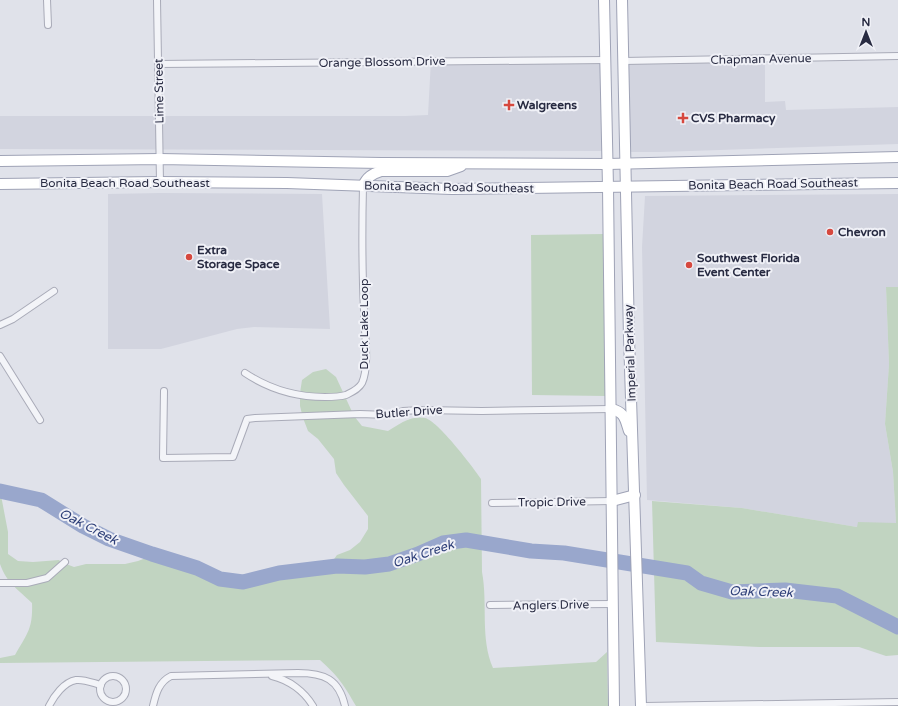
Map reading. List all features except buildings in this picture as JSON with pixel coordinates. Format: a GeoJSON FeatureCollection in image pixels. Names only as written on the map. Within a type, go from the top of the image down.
{"type":"FeatureCollection","features":[{"type":"Feature","properties":{"kind":"main road","name":"Imperial Parkway"},"geometry":{"type":"LineString","coordinates":[[604,0],[608,164],[614,706]]}},
{"type":"Feature","properties":{"kind":"main road","name":"Imperial Parkway"},"geometry":{"type":"LineString","coordinates":[[622,0],[629,337],[641,706]]}},
{"type":"Feature","properties":{"kind":"main road","name":"Bonita Beach Road Southeast"},"geometry":{"type":"LineString","coordinates":[[0,161],[160,159],[626,164],[898,157]]}},
{"type":"Feature","properties":{"kind":"main road"},"geometry":{"type":"LineString","coordinates":[[363,186],[366,178],[381,171],[447,171],[467,163]]}},
{"type":"Feature","properties":{"kind":"main road","name":"Bonita Beach Road Southeast"},"geometry":{"type":"LineString","coordinates":[[0,184],[160,182],[287,183],[452,189],[898,182]]}},
{"type":"Feature","properties":{"kind":"main road"},"geometry":{"type":"LineString","coordinates":[[611,409],[619,411],[624,416],[633,443]]}},
{"type":"Feature","properties":{"kind":"main road"},"geometry":{"type":"LineString","coordinates":[[612,501],[635,495]]}},
{"type":"Feature","properties":{"kind":"street"},"geometry":{"type":"LineString","coordinates":[[48,0],[48,25]]}},
{"type":"Feature","properties":{"kind":"street","name":"Lime Street"},"geometry":{"type":"LineString","coordinates":[[157,0],[160,182]]}},
{"type":"Feature","properties":{"kind":"street","name":"Chapman Avenue"},"geometry":{"type":"LineString","coordinates":[[623,61],[898,56]]}},
{"type":"Feature","properties":{"kind":"street","name":"Orange Blossom Drive"},"geometry":{"type":"LineString","coordinates":[[158,64],[606,60]]}},
{"type":"Feature","properties":{"kind":"street","name":"Duck Lake Loop"},"geometry":{"type":"LineString","coordinates":[[245,373],[259,382],[290,393],[308,397],[339,397],[360,388],[363,382],[366,359],[363,269],[363,186]]}},
{"type":"Feature","properties":{"kind":"street"},"geometry":{"type":"LineString","coordinates":[[0,325],[13,319],[54,291]]}},
{"type":"Feature","properties":{"kind":"street"},"geometry":{"type":"LineString","coordinates":[[0,356],[40,420]]}},
{"type":"Feature","properties":{"kind":"street","name":"Butler Drive"},"geometry":{"type":"LineString","coordinates":[[164,391],[163,458],[233,457],[247,419],[255,418],[360,414],[388,415],[403,411],[421,410],[482,411],[611,409]]}},
{"type":"Feature","properties":{"kind":"street","name":"Tropic Drive"},"geometry":{"type":"LineString","coordinates":[[492,503],[612,501]]}},
{"type":"Feature","properties":{"kind":"street"},"geometry":{"type":"LineString","coordinates":[[0,583],[27,583],[47,578],[65,562]]}},
{"type":"Feature","properties":{"kind":"street","name":"Anglers Drive"},"geometry":{"type":"LineString","coordinates":[[490,605],[612,604]]}},
{"type":"Feature","properties":{"kind":"street"},"geometry":{"type":"LineString","coordinates":[[153,706],[159,686],[171,676],[304,673],[323,676],[329,679],[338,688],[345,706]]}},
{"type":"Feature","properties":{"kind":"street"},"geometry":{"type":"LineString","coordinates":[[262,674],[276,677],[291,683],[302,692],[313,706]]}},
{"type":"Feature","properties":{"kind":"street"},"geometry":{"type":"LineString","coordinates":[[116,677],[122,680],[125,684],[125,692],[120,700],[108,701],[102,695],[100,685],[107,678],[116,677]]}},
{"type":"Feature","properties":{"kind":"street"},"geometry":{"type":"LineString","coordinates":[[49,706],[62,688],[75,680],[83,680],[100,685]]}},
{"type":"Feature","properties":{"kind":"street"},"geometry":{"type":"LineString","coordinates":[[645,706],[898,702]]}},
{"type":"Feature","properties":{"kind":"shaded area"},"geometry":{"type":"Polygon","coordinates":[[[765,59],[765,102],[785,101],[786,110],[898,107],[898,144],[629,152],[627,60],[765,59]]]}},
{"type":"Feature","properties":{"kind":"shaded area"},"geometry":{"type":"Polygon","coordinates":[[[431,60],[602,60],[603,151],[0,149],[0,116],[428,115],[431,60]]]}},
{"type":"Feature","properties":{"kind":"shaded area"},"geometry":{"type":"Polygon","coordinates":[[[108,194],[322,194],[330,329],[254,327],[237,329],[161,349],[108,349],[108,194]]]}},
{"type":"Feature","properties":{"kind":"shaded area"},"geometry":{"type":"Polygon","coordinates":[[[898,194],[898,287],[886,287],[889,364],[885,424],[893,472],[896,523],[857,527],[742,508],[647,500],[642,247],[645,196],[898,194]]]}},
{"type":"Feature","properties":{"kind":"green space"},"geometry":{"type":"Polygon","coordinates":[[[604,234],[606,396],[532,395],[531,235],[604,234]]]}},
{"type":"Feature","properties":{"kind":"green space"},"geometry":{"type":"Polygon","coordinates":[[[886,287],[898,287],[898,655],[886,656],[859,647],[759,647],[656,642],[652,501],[742,508],[857,527],[858,522],[896,523],[893,472],[885,424],[889,364],[886,287]]]}},
{"type":"Feature","properties":{"kind":"green space"},"geometry":{"type":"Polygon","coordinates":[[[326,369],[336,377],[354,416],[362,426],[388,431],[410,419],[420,417],[425,418],[431,421],[446,435],[481,479],[482,572],[484,584],[485,633],[489,657],[493,668],[596,662],[607,652],[608,706],[356,706],[340,681],[320,660],[0,663],[0,658],[15,655],[26,636],[30,625],[32,603],[6,577],[0,564],[0,490],[8,532],[8,554],[18,561],[33,562],[59,560],[74,567],[86,564],[125,564],[151,556],[164,556],[177,559],[216,574],[226,576],[260,576],[316,571],[329,566],[337,555],[350,550],[360,542],[368,529],[368,516],[336,473],[334,459],[318,439],[308,431],[300,406],[302,380],[313,372],[326,369]]]}},
{"type":"Feature","properties":{"kind":"waterway","name":"Oak Creek"},"geometry":{"type":"LineString","coordinates":[[0,491],[41,500],[83,526],[109,539],[197,568],[220,579],[243,582],[279,573],[337,566],[365,567],[389,564],[443,543],[466,540],[531,551],[564,553],[687,573],[701,583],[732,592],[785,590],[837,596],[898,627]]}},
{"type":"Feature","properties":{"kind":"place","name":"Walgreens"},"geometry":{"type":"Point","coordinates":[509,105]}},
{"type":"Feature","properties":{"kind":"place","name":"CVS Pharmacy"},"geometry":{"type":"Point","coordinates":[683,118]}},
{"type":"Feature","properties":{"kind":"place","name":"Chevron"},"geometry":{"type":"Point","coordinates":[830,232]}},
{"type":"Feature","properties":{"kind":"place","name":"Extra Storage Space"},"geometry":{"type":"Point","coordinates":[189,257]}},
{"type":"Feature","properties":{"kind":"place","name":"Southwest Florida Event Center"},"geometry":{"type":"Point","coordinates":[689,265]}}]}
